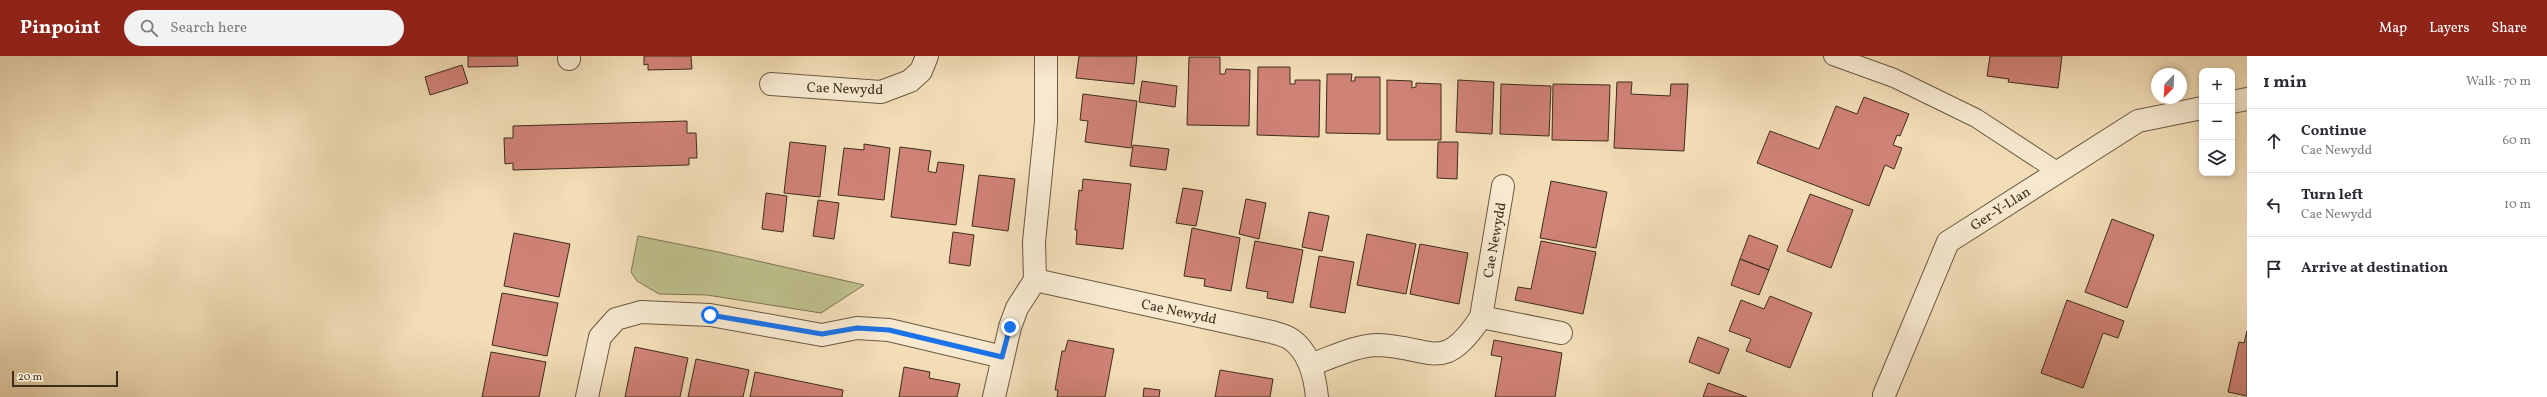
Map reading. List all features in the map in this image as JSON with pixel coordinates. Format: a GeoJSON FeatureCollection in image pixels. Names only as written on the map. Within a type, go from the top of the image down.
{"type":"FeatureCollection","features":[{"type":"Feature","properties":{"kind":"street","name":"Cae Newydd"},"geometry":{"type":"LineString","coordinates":[[771,84],[882,92],[910,81],[921,71],[927,56]]}},
{"type":"Feature","properties":{"kind":"street"},"geometry":{"type":"LineString","coordinates":[[994,397],[1002,357],[1017,308],[1034,280],[1034,242],[1046,122],[1046,56]]}},
{"type":"Feature","properties":{"kind":"street"},"geometry":{"type":"LineString","coordinates":[[2235,101],[2247,99]]}},
{"type":"Feature","properties":{"kind":"street","name":"Ger-Y-Llan"},"geometry":{"type":"LineString","coordinates":[[1884,394],[1948,242],[2057,170],[2138,121],[2199,109]]}},
{"type":"Feature","properties":{"kind":"street","name":"Cae Newydd"},"geometry":{"type":"LineString","coordinates":[[1310,365],[1365,347],[1378,345],[1440,355],[1457,347],[1470,334],[1481,317],[1503,186]]}},
{"type":"Feature","properties":{"kind":"street","name":"Cae Newydd"},"geometry":{"type":"LineString","coordinates":[[1034,280],[1272,332],[1292,340],[1310,365],[1315,380],[1317,397]]}},
{"type":"Feature","properties":{"kind":"street"},"geometry":{"type":"LineString","coordinates":[[587,397],[600,337],[616,319],[641,312],[710,315],[822,334],[857,328],[889,330],[1002,357]]}},
{"type":"Feature","properties":{"kind":"street"},"geometry":{"type":"LineString","coordinates":[[1481,317],[1561,333]]}},
{"type":"Feature","properties":{"kind":"lane"},"geometry":{"type":"LineString","coordinates":[[1833,56],[1894,78],[1976,118],[2057,170]]}},
{"type":"Feature","properties":{"kind":"green space"},"geometry":{"type":"Polygon","coordinates":[[[638,236],[718,252],[864,285],[821,313],[707,295],[659,294],[637,281],[631,272],[638,236]]]}},
{"type":"Feature","properties":{"kind":"building"},"geometry":{"type":"Polygon","coordinates":[[[468,56],[517,56],[518,66],[468,67],[468,56]]]}},
{"type":"Feature","properties":{"kind":"building"},"geometry":{"type":"Polygon","coordinates":[[[644,56],[691,56],[692,69],[648,70],[648,64],[644,65],[644,56]]]}},
{"type":"Feature","properties":{"kind":"building"},"geometry":{"type":"Polygon","coordinates":[[[1079,56],[1137,56],[1134,84],[1076,78],[1079,56]]]}},
{"type":"Feature","properties":{"kind":"building"},"geometry":{"type":"Polygon","coordinates":[[[1990,56],[2062,56],[2058,88],[2008,82],[2009,79],[1987,76],[1990,56]]]}},
{"type":"Feature","properties":{"kind":"building"},"geometry":{"type":"Polygon","coordinates":[[[1189,57],[1220,57],[1220,74],[1225,74],[1226,69],[1250,70],[1249,126],[1187,125],[1189,57]]]}},
{"type":"Feature","properties":{"kind":"building"},"geometry":{"type":"Polygon","coordinates":[[[462,65],[468,83],[430,95],[425,77],[462,65]]]}},
{"type":"Feature","properties":{"kind":"building"},"geometry":{"type":"Polygon","coordinates":[[[1258,67],[1290,67],[1290,84],[1295,84],[1295,80],[1320,80],[1319,137],[1257,135],[1258,67]]]}},
{"type":"Feature","properties":{"kind":"building"},"geometry":{"type":"Polygon","coordinates":[[[1327,74],[1352,74],[1351,81],[1355,81],[1355,77],[1380,77],[1380,134],[1326,133],[1327,74]]]}},
{"type":"Feature","properties":{"kind":"building"},"geometry":{"type":"Polygon","coordinates":[[[1387,80],[1412,81],[1412,88],[1416,87],[1416,83],[1441,84],[1441,140],[1387,140],[1387,80]]]}},
{"type":"Feature","properties":{"kind":"building"},"geometry":{"type":"Polygon","coordinates":[[[1458,80],[1494,82],[1492,134],[1456,132],[1458,80]]]}},
{"type":"Feature","properties":{"kind":"building"},"geometry":{"type":"Polygon","coordinates":[[[1142,81],[1177,86],[1175,107],[1139,102],[1142,81]]]}},
{"type":"Feature","properties":{"kind":"building"},"geometry":{"type":"Polygon","coordinates":[[[1617,82],[1632,82],[1631,94],[1670,96],[1671,84],[1688,84],[1684,151],[1614,148],[1617,82]]]}},
{"type":"Feature","properties":{"kind":"building"},"geometry":{"type":"Polygon","coordinates":[[[1501,84],[1551,86],[1549,136],[1500,134],[1501,84]]]}},
{"type":"Feature","properties":{"kind":"building"},"geometry":{"type":"Polygon","coordinates":[[[1553,84],[1610,85],[1608,141],[1552,140],[1553,84]]]}},
{"type":"Feature","properties":{"kind":"building"},"geometry":{"type":"Polygon","coordinates":[[[1083,94],[1137,101],[1131,148],[1085,142],[1088,121],[1080,120],[1083,94]]]}},
{"type":"Feature","properties":{"kind":"building"},"geometry":{"type":"Polygon","coordinates":[[[1864,97],[1909,114],[1900,136],[1897,135],[1893,145],[1902,148],[1894,169],[1885,165],[1869,206],[1757,163],[1770,131],[1819,149],[1836,106],[1857,114],[1864,97]]]}},
{"type":"Feature","properties":{"kind":"building"},"geometry":{"type":"Polygon","coordinates":[[[687,121],[687,133],[696,133],[697,158],[689,158],[689,165],[513,170],[513,163],[505,164],[504,138],[513,138],[513,126],[687,121]]]}},
{"type":"Feature","properties":{"kind":"building"},"geometry":{"type":"Polygon","coordinates":[[[790,142],[826,146],[820,197],[784,193],[790,142]]]}},
{"type":"Feature","properties":{"kind":"building"},"geometry":{"type":"Polygon","coordinates":[[[1438,142],[1458,142],[1457,179],[1437,178],[1438,142]]]}},
{"type":"Feature","properties":{"kind":"building"},"geometry":{"type":"Polygon","coordinates":[[[864,144],[890,148],[884,200],[838,195],[844,148],[864,150],[864,144]]]}},
{"type":"Feature","properties":{"kind":"building"},"geometry":{"type":"Polygon","coordinates":[[[1133,145],[1169,149],[1166,170],[1130,166],[1133,145]]]}},
{"type":"Feature","properties":{"kind":"building"},"geometry":{"type":"Polygon","coordinates":[[[900,147],[931,151],[928,171],[936,173],[938,162],[964,165],[956,225],[891,217],[900,147]]]}},
{"type":"Feature","properties":{"kind":"building"},"geometry":{"type":"Polygon","coordinates":[[[979,175],[1015,179],[1008,231],[972,226],[979,175]]]}},
{"type":"Feature","properties":{"kind":"building"},"geometry":{"type":"Polygon","coordinates":[[[1083,179],[1131,184],[1123,249],[1076,244],[1077,230],[1075,230],[1079,190],[1082,191],[1083,179]]]}},
{"type":"Feature","properties":{"kind":"building"},"geometry":{"type":"Polygon","coordinates":[[[1551,181],[1607,192],[1596,248],[1540,238],[1551,181]]]}},
{"type":"Feature","properties":{"kind":"building"},"geometry":{"type":"Polygon","coordinates":[[[1183,188],[1203,191],[1196,226],[1176,223],[1183,188]]]}},
{"type":"Feature","properties":{"kind":"building"},"geometry":{"type":"Polygon","coordinates":[[[766,193],[787,196],[783,232],[762,229],[766,193]]]}},
{"type":"Feature","properties":{"kind":"building"},"geometry":{"type":"Polygon","coordinates":[[[1810,194],[1853,210],[1831,268],[1787,251],[1810,194]]]}},
{"type":"Feature","properties":{"kind":"building"},"geometry":{"type":"Polygon","coordinates":[[[1246,199],[1266,203],[1259,239],[1239,234],[1246,199]]]}},
{"type":"Feature","properties":{"kind":"building"},"geometry":{"type":"Polygon","coordinates":[[[818,200],[839,203],[834,239],[813,236],[818,200]]]}},
{"type":"Feature","properties":{"kind":"building"},"geometry":{"type":"Polygon","coordinates":[[[1309,212],[1329,216],[1322,251],[1302,247],[1309,212]]]}},
{"type":"Feature","properties":{"kind":"building"},"geometry":{"type":"Polygon","coordinates":[[[2112,219],[2154,235],[2127,308],[2085,292],[2112,219]]]}},
{"type":"Feature","properties":{"kind":"building"},"geometry":{"type":"Polygon","coordinates":[[[1192,228],[1240,238],[1231,291],[1204,286],[1205,279],[1184,276],[1192,228]]]}},
{"type":"Feature","properties":{"kind":"building"},"geometry":{"type":"Polygon","coordinates":[[[953,232],[974,235],[970,266],[949,263],[953,232]]]}},
{"type":"Feature","properties":{"kind":"building"},"geometry":{"type":"Polygon","coordinates":[[[514,233],[570,244],[559,297],[504,286],[514,233]]]}},
{"type":"Feature","properties":{"kind":"building"},"geometry":{"type":"Polygon","coordinates":[[[1367,234],[1416,244],[1406,294],[1357,285],[1367,234]]]}},
{"type":"Feature","properties":{"kind":"building"},"geometry":{"type":"Polygon","coordinates":[[[1749,235],[1778,246],[1769,270],[1740,259],[1749,235]]]}},
{"type":"Feature","properties":{"kind":"building"},"geometry":{"type":"Polygon","coordinates":[[[1255,241],[1303,250],[1293,303],[1267,298],[1268,292],[1246,288],[1255,241]]]}},
{"type":"Feature","properties":{"kind":"building"},"geometry":{"type":"Polygon","coordinates":[[[1541,241],[1596,252],[1583,314],[1515,300],[1518,287],[1531,289],[1541,241]]]}},
{"type":"Feature","properties":{"kind":"building"},"geometry":{"type":"Polygon","coordinates":[[[1420,244],[1468,253],[1459,304],[1410,294],[1420,244]]]}},
{"type":"Feature","properties":{"kind":"building"},"geometry":{"type":"Polygon","coordinates":[[[1319,256],[1354,262],[1345,313],[1310,307],[1319,256]]]}},
{"type":"Feature","properties":{"kind":"building"},"geometry":{"type":"Polygon","coordinates":[[[1740,259],[1769,270],[1759,295],[1731,285],[1740,259]]]}},
{"type":"Feature","properties":{"kind":"building"},"geometry":{"type":"Polygon","coordinates":[[[502,293],[558,303],[547,356],[492,345],[502,293]]]}},
{"type":"Feature","properties":{"kind":"building"},"geometry":{"type":"Polygon","coordinates":[[[1770,296],[1812,313],[1790,368],[1746,351],[1751,339],[1729,331],[1741,300],[1764,309],[1770,296]]]}},
{"type":"Feature","properties":{"kind":"building"},"geometry":{"type":"Polygon","coordinates":[[[2067,300],[2124,321],[2118,338],[2103,333],[2083,388],[2041,373],[2067,300]]]}},
{"type":"Feature","properties":{"kind":"building"},"geometry":{"type":"Polygon","coordinates":[[[2247,331],[2247,396],[2228,392],[2239,342],[2244,343],[2247,331]]]}},
{"type":"Feature","properties":{"kind":"building"},"geometry":{"type":"Polygon","coordinates":[[[1698,337],[1729,349],[1719,374],[1689,362],[1698,337]]]}},
{"type":"Feature","properties":{"kind":"building"},"geometry":{"type":"Polygon","coordinates":[[[1068,340],[1114,349],[1105,397],[1057,397],[1058,390],[1055,390],[1062,351],[1065,351],[1068,340]]]}},
{"type":"Feature","properties":{"kind":"building"},"geometry":{"type":"Polygon","coordinates":[[[1494,340],[1562,353],[1555,397],[1495,397],[1502,357],[1491,355],[1494,340]]]}},
{"type":"Feature","properties":{"kind":"building"},"geometry":{"type":"Polygon","coordinates":[[[635,347],[688,358],[680,397],[625,397],[635,347]]]}},
{"type":"Feature","properties":{"kind":"building"},"geometry":{"type":"Polygon","coordinates":[[[491,352],[546,362],[539,397],[482,397],[491,352]]]}},
{"type":"Feature","properties":{"kind":"building"},"geometry":{"type":"Polygon","coordinates":[[[696,359],[749,370],[743,397],[688,397],[696,359]]]}},
{"type":"Feature","properties":{"kind":"building"},"geometry":{"type":"Polygon","coordinates":[[[904,367],[930,372],[929,378],[960,384],[957,397],[899,397],[904,367]]]}},
{"type":"Feature","properties":{"kind":"building"},"geometry":{"type":"Polygon","coordinates":[[[1220,370],[1273,379],[1270,397],[1215,397],[1220,370]]]}},
{"type":"Feature","properties":{"kind":"building"},"geometry":{"type":"Polygon","coordinates":[[[755,372],[843,390],[842,397],[750,397],[755,372]]]}},
{"type":"Feature","properties":{"kind":"building"},"geometry":{"type":"Polygon","coordinates":[[[1708,383],[1747,397],[1703,397],[1708,383]]]}},
{"type":"Feature","properties":{"kind":"building"},"geometry":{"type":"Polygon","coordinates":[[[1144,388],[1160,390],[1159,397],[1143,397],[1144,388]]]}},
{"type":"Feature","properties":{"kind":"route"},"geometry":{"type":"LineString","coordinates":[[710,315],[822,334],[857,328],[889,330],[1002,357],[1010,327]]}}]}
